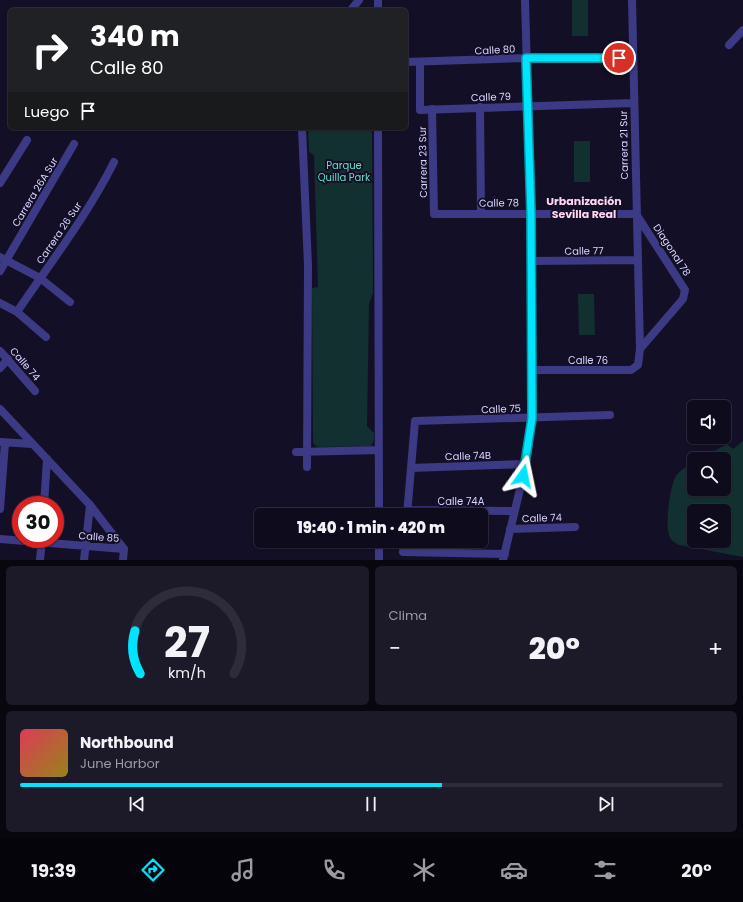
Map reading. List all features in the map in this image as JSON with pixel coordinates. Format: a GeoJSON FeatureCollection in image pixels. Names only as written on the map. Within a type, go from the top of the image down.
{"type":"FeatureCollection","features":[{"type":"Feature","properties":{"kind":"street"},"geometry":{"type":"LineString","coordinates":[[352,8],[360,0]]}},
{"type":"Feature","properties":{"kind":"street"},"geometry":{"type":"LineString","coordinates":[[403,548],[403,552],[504,557],[526,464],[532,418],[531,213],[525,0]]}},
{"type":"Feature","properties":{"kind":"street","name":"Carrera 21 Sur"},"geometry":{"type":"LineString","coordinates":[[632,0],[633,103],[640,361]]}},
{"type":"Feature","properties":{"kind":"street"},"geometry":{"type":"LineString","coordinates":[[729,45],[743,30]]}},
{"type":"Feature","properties":{"kind":"street","name":"Calle 80"},"geometry":{"type":"LineString","coordinates":[[408,62],[526,58],[633,58]]}},
{"type":"Feature","properties":{"kind":"street","name":"Calle 79"},"geometry":{"type":"LineString","coordinates":[[420,62],[420,110],[633,103]]}},
{"type":"Feature","properties":{"kind":"street"},"geometry":{"type":"LineString","coordinates":[[480,107],[481,214]]}},
{"type":"Feature","properties":{"kind":"street","name":"Carrera 23 Sur"},"geometry":{"type":"LineString","coordinates":[[432,109],[434,214]]}},
{"type":"Feature","properties":{"kind":"street"},"geometry":{"type":"LineString","coordinates":[[302,130],[308,265],[307,467]]}},
{"type":"Feature","properties":{"kind":"street"},"geometry":{"type":"LineString","coordinates":[[378,130],[379,508]]}},
{"type":"Feature","properties":{"kind":"street"},"geometry":{"type":"LineString","coordinates":[[0,183],[27,140]]}},
{"type":"Feature","properties":{"kind":"street","name":"Carrera 26A Sur"},"geometry":{"type":"LineString","coordinates":[[0,271],[3,258],[74,144]]}},
{"type":"Feature","properties":{"kind":"street","name":"Carrera 26 Sur"},"geometry":{"type":"LineString","coordinates":[[17,312],[70,236],[104,182],[114,162]]}},
{"type":"Feature","properties":{"kind":"street","name":"Calle 78"},"geometry":{"type":"LineString","coordinates":[[434,214],[636,214]]}},
{"type":"Feature","properties":{"kind":"street","name":"Diagonal 78"},"geometry":{"type":"LineString","coordinates":[[636,214],[685,290],[682,300],[640,349]]}},
{"type":"Feature","properties":{"kind":"street"},"geometry":{"type":"LineString","coordinates":[[3,258],[40,278],[70,302]]}},
{"type":"Feature","properties":{"kind":"street","name":"Calle 77"},"geometry":{"type":"LineString","coordinates":[[531,261],[637,260]]}},
{"type":"Feature","properties":{"kind":"street"},"geometry":{"type":"LineString","coordinates":[[0,303],[17,312],[46,337]]}},
{"type":"Feature","properties":{"kind":"street","name":"Calle 74"},"geometry":{"type":"LineString","coordinates":[[0,351],[35,391]]}},
{"type":"Feature","properties":{"kind":"street"},"geometry":{"type":"LineString","coordinates":[[0,368],[8,359]]}},
{"type":"Feature","properties":{"kind":"street","name":"Calle 76"},"geometry":{"type":"LineString","coordinates":[[531,370],[631,370],[638,365],[640,361]]}},
{"type":"Feature","properties":{"kind":"street"},"geometry":{"type":"LineString","coordinates":[[0,409],[90,505],[124,549],[123,560]]}},
{"type":"Feature","properties":{"kind":"street","name":"Calle 75"},"geometry":{"type":"LineString","coordinates":[[411,468],[415,421],[610,415]]}},
{"type":"Feature","properties":{"kind":"street"},"geometry":{"type":"LineString","coordinates":[[0,509],[3,442],[32,444]]}},
{"type":"Feature","properties":{"kind":"street"},"geometry":{"type":"LineString","coordinates":[[296,452],[379,450]]}},
{"type":"Feature","properties":{"kind":"street"},"geometry":{"type":"LineString","coordinates":[[45,496],[47,459]]}},
{"type":"Feature","properties":{"kind":"street","name":"Calle 74B"},"geometry":{"type":"LineString","coordinates":[[411,468],[526,464]]}},
{"type":"Feature","properties":{"kind":"street"},"geometry":{"type":"LineString","coordinates":[[407,508],[411,468]]}},
{"type":"Feature","properties":{"kind":"street"},"geometry":{"type":"LineString","coordinates":[[84,560],[90,505]]}},
{"type":"Feature","properties":{"kind":"street","name":"Calle 74A"},"geometry":{"type":"LineString","coordinates":[[488,511],[514,511]]}},
{"type":"Feature","properties":{"kind":"street","name":"Calle 74"},"geometry":{"type":"LineString","coordinates":[[510,528],[575,527]]}},
{"type":"Feature","properties":{"kind":"street","name":"Calle 85"},"geometry":{"type":"LineString","coordinates":[[0,539],[12,540]]}},
{"type":"Feature","properties":{"kind":"street","name":"Calle 85"},"geometry":{"type":"LineString","coordinates":[[64,544],[124,549]]}},
{"type":"Feature","properties":{"kind":"street"},"geometry":{"type":"LineString","coordinates":[[40,560],[41,548]]}},
{"type":"Feature","properties":{"kind":"street"},"geometry":{"type":"LineString","coordinates":[[379,548],[379,560]]}},
{"type":"Feature","properties":{"kind":"green space"},"geometry":{"type":"Polygon","coordinates":[[[572,0],[588,0],[588,36],[572,36],[572,0]]]}},
{"type":"Feature","properties":{"kind":"green space","name":"Parque Quilla Park"},"geometry":{"type":"Polygon","coordinates":[[[308,130],[372,130],[373,293],[369,304],[367,426],[374,433],[374,440],[371,446],[317,447],[313,443],[312,288],[318,287],[314,155],[309,152],[308,130]]]}},
{"type":"Feature","properties":{"kind":"green space"},"geometry":{"type":"Polygon","coordinates":[[[574,141],[590,141],[590,182],[574,182],[574,141]]]}},
{"type":"Feature","properties":{"kind":"green space"},"geometry":{"type":"Polygon","coordinates":[[[578,294],[594,294],[595,335],[579,335],[578,294]]]}},
{"type":"Feature","properties":{"kind":"green space"},"geometry":{"type":"Polygon","coordinates":[[[743,441],[743,557],[695,548],[731,548],[731,504],[687,504],[687,546],[679,545],[672,540],[668,530],[668,514],[672,487],[676,476],[687,467],[687,496],[731,496],[731,452],[713,452],[727,444],[733,449],[743,441]]]}},
{"type":"Feature","properties":{"kind":"district","name":"Urbanización Sevilla Real"},"geometry":{"type":"Point","coordinates":[584,207]}},
{"type":"Feature","properties":{"kind":"route"},"geometry":{"type":"LineString","coordinates":[[523,476],[532,418],[531,213],[526,58],[619,58]]}}]}
